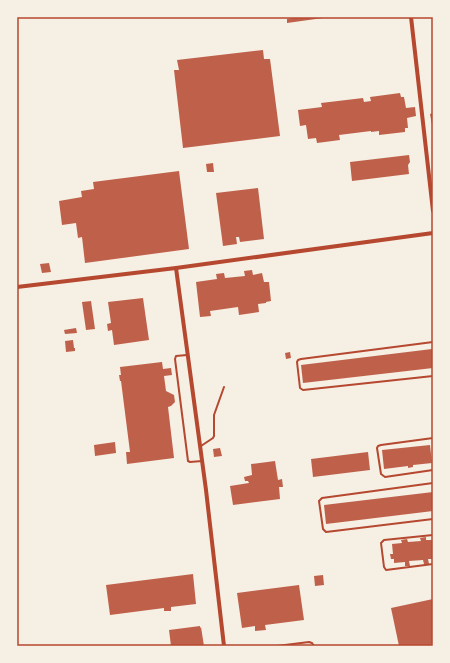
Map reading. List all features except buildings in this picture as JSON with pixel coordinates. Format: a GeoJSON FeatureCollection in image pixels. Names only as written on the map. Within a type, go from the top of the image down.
{"type":"FeatureCollection","features":[{"type":"Feature","properties":{"kind":"street"},"geometry":{"type":"LineString","coordinates":[[412,17],[433,211]]}},
{"type":"Feature","properties":{"kind":"street"},"geometry":{"type":"LineString","coordinates":[[17,287],[176,268],[433,233]]}},
{"type":"Feature","properties":{"kind":"street"},"geometry":{"type":"LineString","coordinates":[[176,268],[206,490],[224,646]]}},
{"type":"Feature","properties":{"kind":"lane"},"geometry":{"type":"LineString","coordinates":[[433,342],[301,359],[297,362],[300,388],[303,390],[433,376]]}},
{"type":"Feature","properties":{"kind":"lane"},"geometry":{"type":"LineString","coordinates":[[187,355],[176,356],[175,359],[188,461],[202,461]]}},
{"type":"Feature","properties":{"kind":"lane"},"geometry":{"type":"LineString","coordinates":[[200,447],[214,436],[214,415],[224,387]]}},
{"type":"Feature","properties":{"kind":"lane"},"geometry":{"type":"LineString","coordinates":[[433,438],[381,444],[377,448],[381,474],[384,477],[433,470]]}},
{"type":"Feature","properties":{"kind":"lane"},"geometry":{"type":"LineString","coordinates":[[433,483],[322,498],[319,501],[323,529],[326,532],[433,519]]}},
{"type":"Feature","properties":{"kind":"lane"},"geometry":{"type":"LineString","coordinates":[[433,535],[384,540],[381,543],[384,567],[386,570],[433,564]]}},
{"type":"Feature","properties":{"kind":"lane"},"geometry":{"type":"LineString","coordinates":[[277,646],[310,642],[314,646]]}}]}
